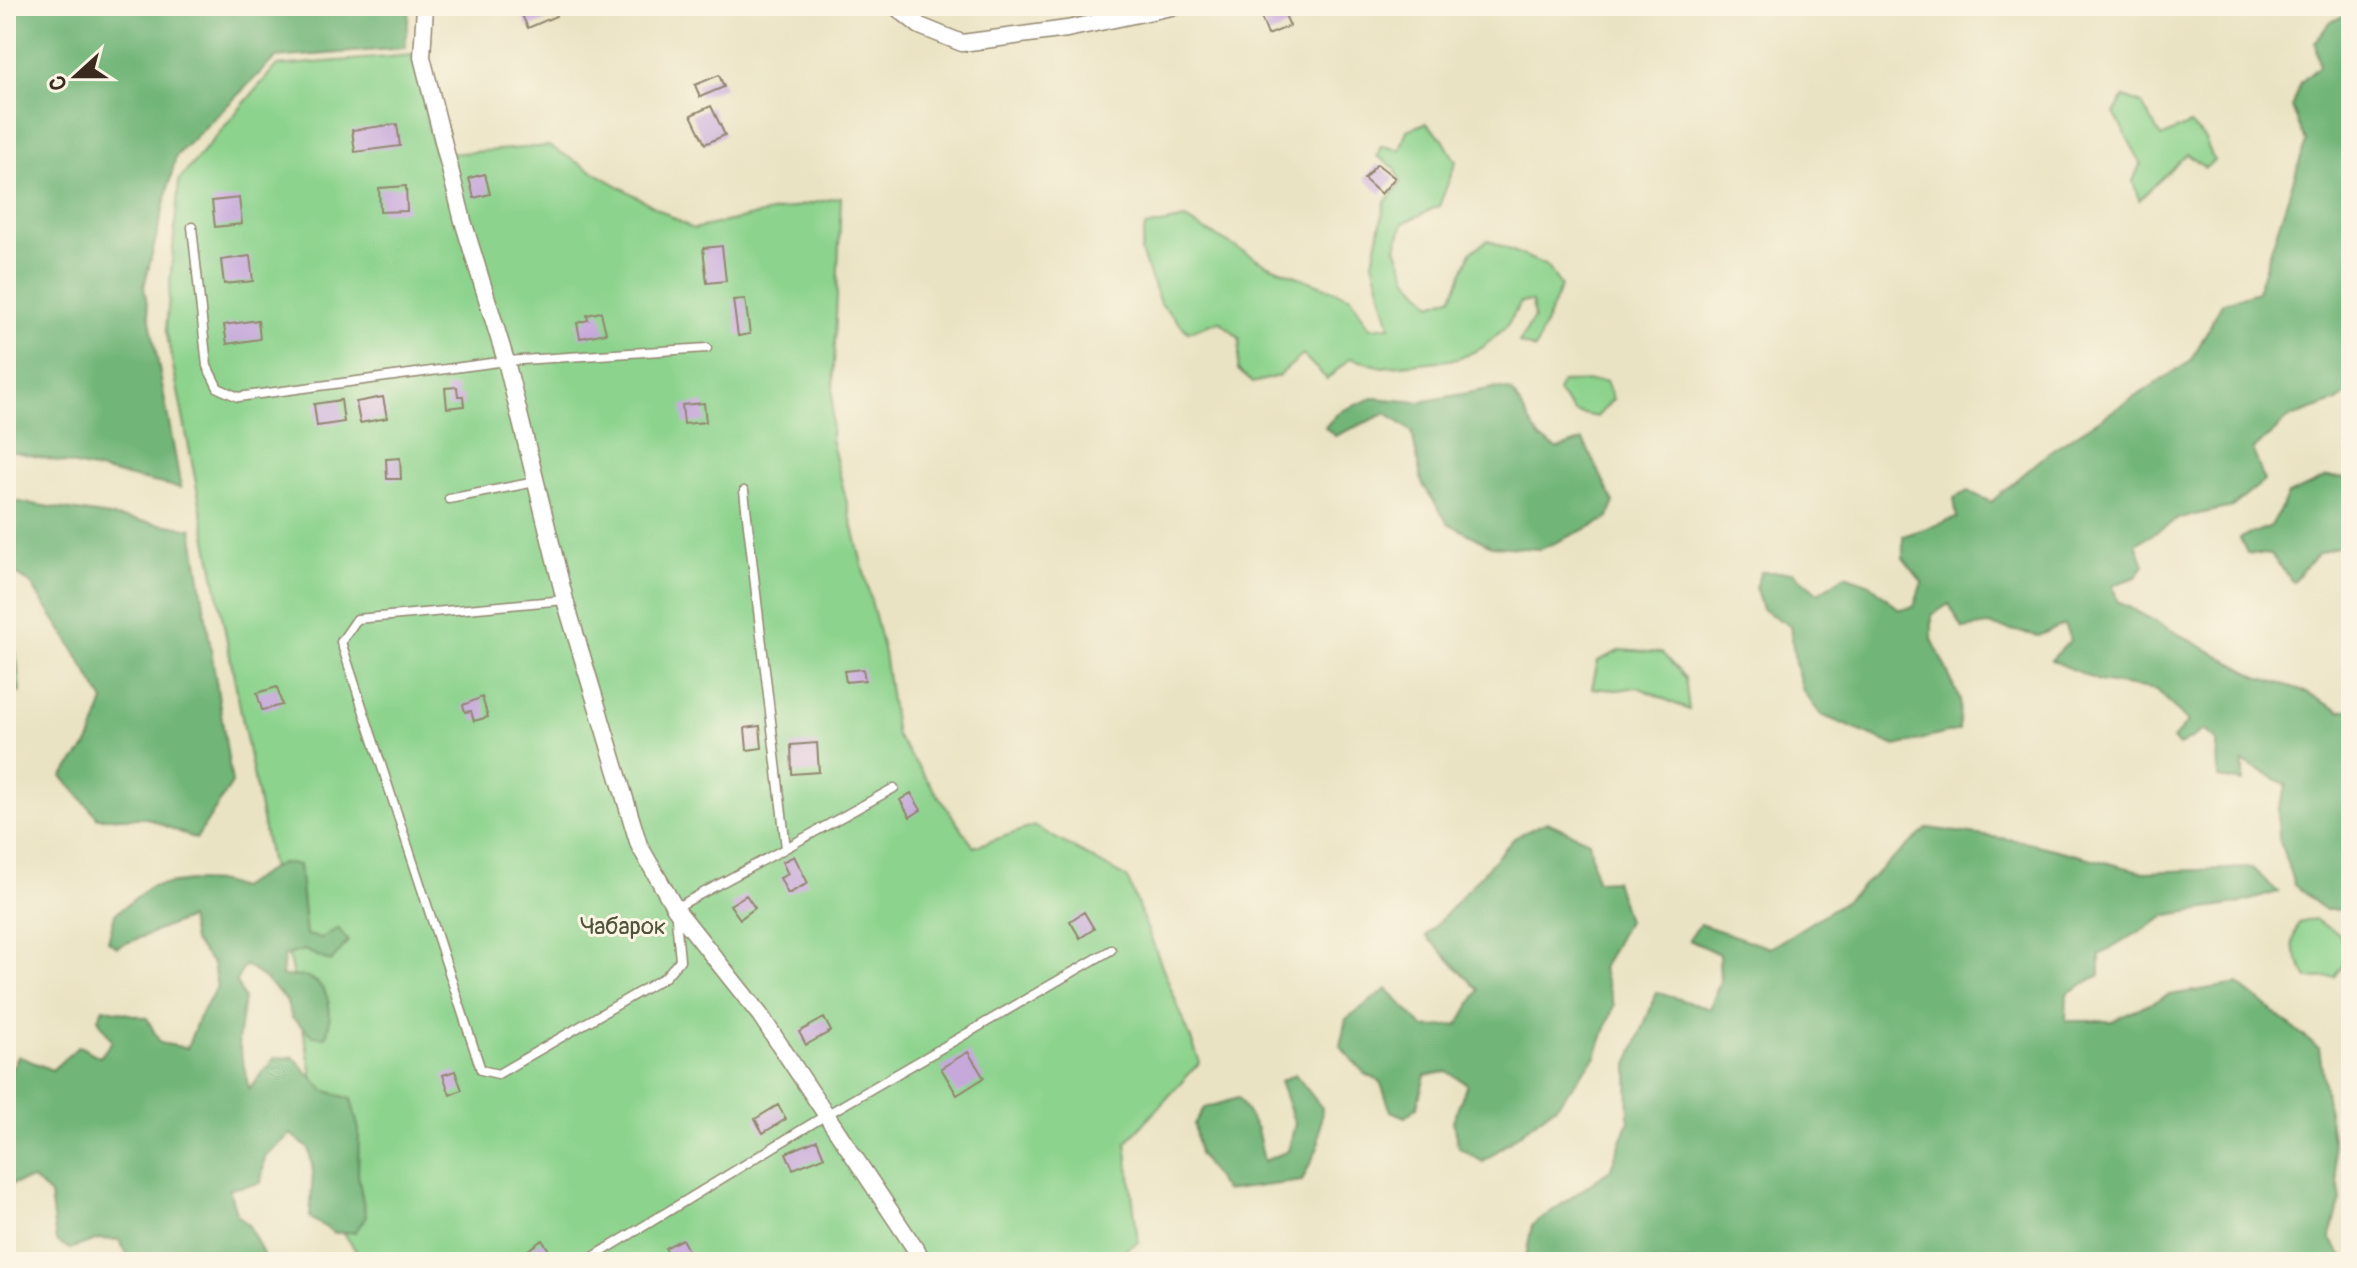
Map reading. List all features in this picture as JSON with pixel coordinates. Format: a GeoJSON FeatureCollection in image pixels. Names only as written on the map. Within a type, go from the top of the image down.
{"type":"FeatureCollection","features":[{"type":"Feature","properties":{"kind":"street"},"geometry":{"type":"LineString","coordinates":[[425,6],[422,57],[463,221],[506,361],[565,600],[639,845],[675,908],[760,1015],[918,1260]]}},
{"type":"Feature","properties":{"kind":"street"},"geometry":{"type":"LineString","coordinates":[[895,6],[920,26],[962,43],[1067,29],[1176,6]]}},
{"type":"Feature","properties":{"kind":"lane"},"geometry":{"type":"LineString","coordinates":[[192,227],[207,366],[218,388],[238,397],[506,361],[707,348]]}},
{"type":"Feature","properties":{"kind":"lane"},"geometry":{"type":"LineString","coordinates":[[449,499],[536,482]]}},
{"type":"Feature","properties":{"kind":"lane"},"geometry":{"type":"LineString","coordinates":[[744,491],[786,848]]}},
{"type":"Feature","properties":{"kind":"lane"},"geometry":{"type":"LineString","coordinates":[[565,600],[357,619],[341,642],[481,1070],[498,1074],[665,977],[680,960],[675,908],[894,788]]}},
{"type":"Feature","properties":{"kind":"lane"},"geometry":{"type":"LineString","coordinates":[[585,1262],[826,1115],[1111,950]]}},
{"type":"Feature","properties":{"kind":"green space"},"geometry":{"type":"Polygon","coordinates":[[[6,6],[410,6],[405,48],[275,58],[176,156],[144,287],[181,488],[6,450],[6,6]]]}},
{"type":"Feature","properties":{"kind":"green space"},"geometry":{"type":"Polygon","coordinates":[[[2351,13],[2351,391],[2337,401],[2289,418],[2253,450],[2264,481],[2232,507],[2180,518],[2136,544],[2144,565],[2136,577],[2113,585],[2117,601],[2258,677],[2299,689],[2340,711],[2351,709],[2351,900],[2340,910],[2325,910],[2294,885],[2279,838],[2278,810],[2287,785],[2243,762],[2243,782],[2218,778],[2217,741],[2204,730],[2179,746],[2173,739],[2188,722],[2157,690],[2099,681],[2051,660],[2071,640],[2064,625],[2038,636],[1988,625],[1963,629],[1949,604],[1932,615],[1932,639],[1960,699],[1959,730],[1896,746],[1821,715],[1803,691],[1790,626],[1762,609],[1755,587],[1761,572],[1793,572],[1818,593],[1845,575],[1870,584],[1899,609],[1914,607],[1922,582],[1903,558],[1903,536],[1957,518],[1954,498],[1968,491],[1991,502],[2053,449],[2191,361],[2222,303],[2257,292],[2306,142],[2292,108],[2301,82],[2319,66],[2315,42],[2330,22],[2351,13]]]}},
{"type":"Feature","properties":{"kind":"green space","name":"Чабарок"},"geometry":{"type":"Polygon","coordinates":[[[413,55],[435,155],[549,146],[693,229],[841,197],[831,439],[884,653],[896,735],[974,847],[1034,826],[1127,878],[1200,1062],[1126,1143],[1138,1242],[1104,1262],[927,1262],[915,1247],[892,1262],[364,1262],[343,1232],[166,330],[179,180],[276,66],[413,55]]]}},
{"type":"Feature","properties":{"kind":"green space"},"geometry":{"type":"Polygon","coordinates":[[[2124,97],[2142,104],[2161,137],[2190,124],[2205,139],[2214,161],[2205,168],[2187,154],[2139,200],[2133,181],[2141,163],[2114,113],[2124,97]]]}},
{"type":"Feature","properties":{"kind":"green space"},"geometry":{"type":"Polygon","coordinates":[[[1426,123],[1442,138],[1456,162],[1439,206],[1403,223],[1396,247],[1408,278],[1432,304],[1453,296],[1471,252],[1488,240],[1547,266],[1561,286],[1535,349],[1519,343],[1534,318],[1532,302],[1521,302],[1506,327],[1482,348],[1458,359],[1382,367],[1350,358],[1327,379],[1303,355],[1278,376],[1253,383],[1238,370],[1240,339],[1220,321],[1188,332],[1160,303],[1141,252],[1145,227],[1185,219],[1268,265],[1351,297],[1370,328],[1390,326],[1373,262],[1385,202],[1401,183],[1395,168],[1377,156],[1381,146],[1400,150],[1407,130],[1426,123]]]}},
{"type":"Feature","properties":{"kind":"green space"},"geometry":{"type":"Polygon","coordinates":[[[1606,381],[1613,399],[1597,417],[1574,412],[1558,392],[1562,382],[1606,381]]]}},
{"type":"Feature","properties":{"kind":"green space"},"geometry":{"type":"Polygon","coordinates":[[[1494,388],[1512,391],[1540,439],[1558,449],[1583,440],[1614,502],[1608,519],[1541,549],[1491,546],[1448,523],[1422,483],[1412,432],[1387,413],[1335,436],[1325,427],[1339,412],[1373,398],[1420,402],[1494,388]]]}},
{"type":"Feature","properties":{"kind":"green space"},"geometry":{"type":"Polygon","coordinates":[[[2327,477],[2351,478],[2351,542],[2317,554],[2293,582],[2271,555],[2247,553],[2240,538],[2271,526],[2288,495],[2327,477]]]}},
{"type":"Feature","properties":{"kind":"green space"},"geometry":{"type":"Polygon","coordinates":[[[6,500],[192,529],[232,783],[196,839],[147,818],[98,818],[62,776],[88,745],[104,701],[30,583],[6,567],[6,500]]]}},
{"type":"Feature","properties":{"kind":"green space"},"geometry":{"type":"Polygon","coordinates":[[[6,621],[17,661],[20,692],[6,691],[6,621]]]}},
{"type":"Feature","properties":{"kind":"green space"},"geometry":{"type":"Polygon","coordinates":[[[1621,650],[1662,653],[1685,678],[1689,710],[1638,687],[1617,690],[1592,688],[1598,661],[1621,650]]]}},
{"type":"Feature","properties":{"kind":"green space"},"geometry":{"type":"Polygon","coordinates":[[[1547,822],[1589,841],[1596,881],[1615,880],[1627,921],[1602,968],[1614,1005],[1596,1056],[1557,1105],[1483,1162],[1458,1147],[1453,1121],[1467,1084],[1448,1072],[1425,1075],[1417,1107],[1405,1117],[1391,1111],[1380,1081],[1365,1074],[1340,1046],[1346,1019],[1387,989],[1424,1028],[1458,1025],[1479,990],[1426,936],[1516,836],[1547,822]]]}},
{"type":"Feature","properties":{"kind":"green space"},"geometry":{"type":"Polygon","coordinates":[[[1928,828],[2021,841],[2144,872],[2252,868],[2278,892],[2237,904],[2168,915],[2100,955],[2100,975],[2067,993],[2066,1021],[2112,1021],[2169,995],[2238,984],[2319,1048],[2341,1201],[2330,1238],[2347,1262],[1525,1262],[1532,1225],[1610,1170],[1629,1121],[1628,1065],[1657,992],[1710,1009],[1720,981],[1719,954],[1689,940],[1700,924],[1770,948],[1845,901],[1928,828]]]}},
{"type":"Feature","properties":{"kind":"green space"},"geometry":{"type":"Polygon","coordinates":[[[281,863],[299,865],[306,935],[322,938],[338,928],[348,941],[331,962],[304,950],[284,956],[282,976],[309,978],[327,996],[330,1012],[326,1037],[313,1036],[292,1018],[286,1000],[245,965],[236,981],[244,999],[238,1040],[249,1089],[275,1058],[293,1057],[324,1090],[351,1099],[359,1130],[358,1175],[366,1217],[355,1232],[335,1233],[310,1218],[313,1171],[309,1149],[291,1134],[265,1156],[261,1183],[229,1189],[236,1213],[249,1226],[267,1262],[132,1262],[119,1240],[99,1239],[70,1249],[56,1241],[50,1195],[33,1179],[6,1185],[6,1080],[18,1056],[52,1070],[79,1046],[100,1057],[112,1041],[98,1019],[103,1008],[147,1018],[160,1043],[187,1048],[198,1019],[217,987],[213,964],[193,941],[189,918],[117,947],[108,941],[115,914],[151,886],[190,881],[222,882],[239,888],[281,863]]]}},
{"type":"Feature","properties":{"kind":"green space"},"geometry":{"type":"Polygon","coordinates":[[[2314,919],[2339,934],[2348,958],[2335,977],[2308,978],[2297,958],[2293,945],[2295,931],[2299,923],[2314,919]]]}},
{"type":"Feature","properties":{"kind":"green space"},"geometry":{"type":"Polygon","coordinates":[[[1295,1074],[1322,1108],[1318,1147],[1302,1181],[1225,1191],[1199,1154],[1194,1124],[1204,1108],[1238,1098],[1257,1129],[1264,1161],[1288,1151],[1295,1124],[1280,1081],[1295,1074]]]}},
{"type":"Feature","properties":{"kind":"building"},"geometry":{"type":"Polygon","coordinates":[[[538,6],[552,6],[556,16],[528,28],[521,13],[538,6]]]}},
{"type":"Feature","properties":{"kind":"building"},"geometry":{"type":"Polygon","coordinates":[[[1281,6],[1290,26],[1268,35],[1259,12],[1281,6]]]}},
{"type":"Feature","properties":{"kind":"building"},"geometry":{"type":"Polygon","coordinates":[[[719,75],[724,87],[700,97],[695,85],[719,75]]]}},
{"type":"Feature","properties":{"kind":"building"},"geometry":{"type":"Polygon","coordinates":[[[711,106],[725,135],[705,144],[691,115],[711,106]]]}},
{"type":"Feature","properties":{"kind":"building"},"geometry":{"type":"Polygon","coordinates":[[[397,124],[400,146],[355,152],[352,130],[397,124]]]}},
{"type":"Feature","properties":{"kind":"building"},"geometry":{"type":"Polygon","coordinates":[[[1377,164],[1395,178],[1381,194],[1364,179],[1377,164]]]}},
{"type":"Feature","properties":{"kind":"building"},"geometry":{"type":"Polygon","coordinates":[[[485,174],[490,194],[474,198],[469,178],[485,174]]]}},
{"type":"Feature","properties":{"kind":"building"},"geometry":{"type":"Polygon","coordinates":[[[406,186],[407,211],[380,212],[379,188],[406,186]]]}},
{"type":"Feature","properties":{"kind":"building"},"geometry":{"type":"Polygon","coordinates":[[[239,198],[242,224],[215,227],[212,201],[239,198]]]}},
{"type":"Feature","properties":{"kind":"building"},"geometry":{"type":"Polygon","coordinates":[[[722,246],[726,281],[707,283],[703,248],[722,246]]]}},
{"type":"Feature","properties":{"kind":"building"},"geometry":{"type":"Polygon","coordinates":[[[250,256],[253,281],[224,284],[221,260],[250,256]]]}},
{"type":"Feature","properties":{"kind":"building"},"geometry":{"type":"Polygon","coordinates":[[[745,299],[750,334],[738,336],[733,300],[745,299]]]}},
{"type":"Feature","properties":{"kind":"building"},"geometry":{"type":"Polygon","coordinates":[[[601,312],[606,333],[580,338],[577,323],[588,320],[587,315],[601,312]]]}},
{"type":"Feature","properties":{"kind":"building"},"geometry":{"type":"Polygon","coordinates":[[[258,320],[260,339],[227,344],[224,325],[258,320]]]}},
{"type":"Feature","properties":{"kind":"building"},"geometry":{"type":"Polygon","coordinates":[[[457,387],[458,396],[463,396],[464,406],[447,408],[445,388],[457,387]]]}},
{"type":"Feature","properties":{"kind":"building"},"geometry":{"type":"Polygon","coordinates":[[[383,397],[387,418],[360,423],[356,402],[383,397]]]}},
{"type":"Feature","properties":{"kind":"building"},"geometry":{"type":"Polygon","coordinates":[[[341,400],[344,422],[317,426],[314,404],[341,400]]]}},
{"type":"Feature","properties":{"kind":"building"},"geometry":{"type":"Polygon","coordinates":[[[704,403],[706,422],[684,424],[682,405],[704,403]]]}},
{"type":"Feature","properties":{"kind":"building"},"geometry":{"type":"Polygon","coordinates":[[[400,458],[401,479],[387,479],[386,459],[400,458]]]}},
{"type":"Feature","properties":{"kind":"building"},"geometry":{"type":"Polygon","coordinates":[[[863,669],[865,680],[846,682],[844,671],[863,669]]]}},
{"type":"Feature","properties":{"kind":"building"},"geometry":{"type":"Polygon","coordinates":[[[277,687],[282,705],[262,710],[257,693],[277,687]]]}},
{"type":"Feature","properties":{"kind":"building"},"geometry":{"type":"Polygon","coordinates":[[[482,697],[488,717],[474,721],[471,711],[465,712],[463,705],[482,697]]]}},
{"type":"Feature","properties":{"kind":"building"},"geometry":{"type":"Polygon","coordinates":[[[760,726],[762,748],[747,750],[745,728],[760,726]]]}},
{"type":"Feature","properties":{"kind":"building"},"geometry":{"type":"Polygon","coordinates":[[[817,743],[819,772],[792,774],[791,745],[817,743]]]}},
{"type":"Feature","properties":{"kind":"building"},"geometry":{"type":"Polygon","coordinates":[[[911,793],[921,810],[910,817],[900,800],[911,793]]]}},
{"type":"Feature","properties":{"kind":"building"},"geometry":{"type":"Polygon","coordinates":[[[794,856],[808,883],[788,894],[780,878],[788,874],[782,862],[794,856]]]}},
{"type":"Feature","properties":{"kind":"building"},"geometry":{"type":"Polygon","coordinates":[[[746,895],[755,908],[740,919],[730,905],[746,895]]]}},
{"type":"Feature","properties":{"kind":"building"},"geometry":{"type":"Polygon","coordinates":[[[1084,912],[1094,929],[1080,938],[1070,921],[1084,912]]]}},
{"type":"Feature","properties":{"kind":"building"},"geometry":{"type":"Polygon","coordinates":[[[824,1018],[831,1031],[806,1045],[799,1032],[824,1018]]]}},
{"type":"Feature","properties":{"kind":"building"},"geometry":{"type":"Polygon","coordinates":[[[968,1052],[984,1078],[957,1095],[941,1068],[968,1052]]]}},
{"type":"Feature","properties":{"kind":"building"},"geometry":{"type":"Polygon","coordinates":[[[455,1071],[462,1090],[450,1095],[443,1075],[455,1071]]]}},
{"type":"Feature","properties":{"kind":"building"},"geometry":{"type":"Polygon","coordinates":[[[778,1105],[786,1119],[763,1133],[755,1119],[778,1105]]]}},
{"type":"Feature","properties":{"kind":"building"},"geometry":{"type":"Polygon","coordinates":[[[817,1140],[824,1157],[793,1169],[786,1153],[817,1140]]]}},
{"type":"Feature","properties":{"kind":"building"},"geometry":{"type":"Polygon","coordinates":[[[682,1239],[693,1260],[672,1262],[665,1248],[682,1239]]]}},
{"type":"Feature","properties":{"kind":"building"},"geometry":{"type":"Polygon","coordinates":[[[542,1240],[553,1256],[544,1262],[530,1262],[524,1253],[542,1240]]]}}]}
